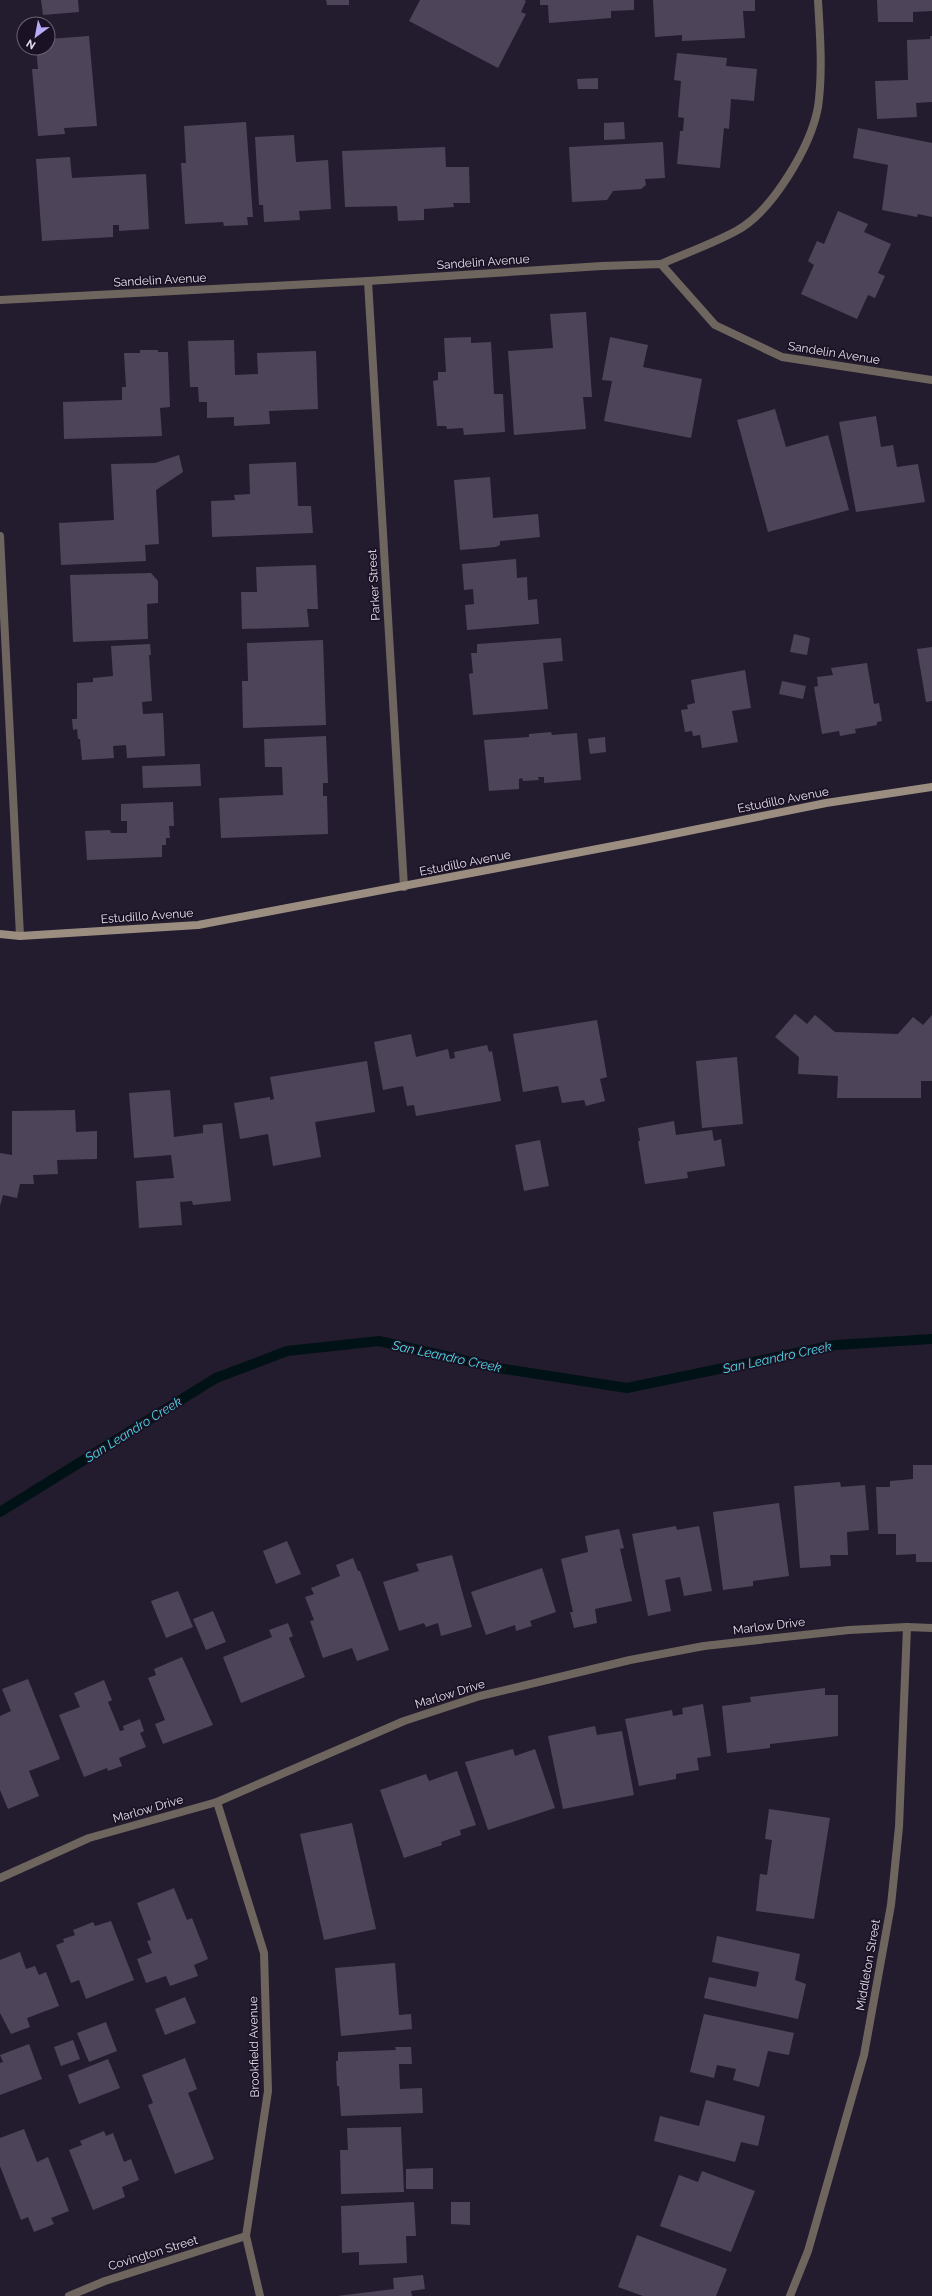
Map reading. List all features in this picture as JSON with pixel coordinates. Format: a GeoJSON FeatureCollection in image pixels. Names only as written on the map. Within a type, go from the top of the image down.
{"type":"FeatureCollection","features":[{"type":"Feature","properties":{"kind":"street"},"geometry":{"type":"LineString","coordinates":[[661,264],[738,231],[773,200],[801,155],[818,108],[821,63],[818,0]]}},
{"type":"Feature","properties":{"kind":"street","name":"Sandelin Avenue"},"geometry":{"type":"LineString","coordinates":[[0,300],[368,281],[602,266],[661,264],[715,325],[782,357],[932,380]]}},
{"type":"Feature","properties":{"kind":"street","name":"Parker Street"},"geometry":{"type":"LineString","coordinates":[[368,281],[404,887]]}},
{"type":"Feature","properties":{"kind":"street"},"geometry":{"type":"LineString","coordinates":[[0,536],[4,677],[20,936]]}},
{"type":"Feature","properties":{"kind":"street","name":"Estudillo Avenue"},"geometry":{"type":"LineString","coordinates":[[0,934],[20,936],[198,925],[404,887],[826,803],[932,787]]}},
{"type":"Feature","properties":{"kind":"street","name":"Marlow Drive"},"geometry":{"type":"LineString","coordinates":[[0,1878],[89,1838],[217,1802],[404,1721],[480,1696],[630,1660],[704,1646],[788,1636],[907,1627],[932,1628]]}},
{"type":"Feature","properties":{"kind":"street","name":"Middleton Street"},"geometry":{"type":"LineString","coordinates":[[790,2296],[808,2251],[864,2055],[891,1905],[900,1827],[907,1627]]}},
{"type":"Feature","properties":{"kind":"street","name":"Brookfield Avenue"},"geometry":{"type":"LineString","coordinates":[[217,1802],[264,1953],[268,2091],[246,2236],[260,2296]]}},
{"type":"Feature","properties":{"kind":"street","name":"Covington Street"},"geometry":{"type":"LineString","coordinates":[[69,2296],[104,2281],[246,2236]]}},
{"type":"Feature","properties":{"kind":"building"},"geometry":{"type":"Polygon","coordinates":[[[41,0],[78,0],[79,12],[43,15],[41,0]]]}},
{"type":"Feature","properties":{"kind":"building"},"geometry":{"type":"Polygon","coordinates":[[[326,0],[349,0],[349,5],[327,5],[326,0]]]}},
{"type":"Feature","properties":{"kind":"building"},"geometry":{"type":"Polygon","coordinates":[[[420,0],[524,0],[526,1],[521,12],[526,14],[498,68],[409,21],[420,0]]]}},
{"type":"Feature","properties":{"kind":"building"},"geometry":{"type":"Polygon","coordinates":[[[540,0],[634,0],[634,10],[611,11],[611,18],[549,23],[548,5],[540,5],[540,0]]]}},
{"type":"Feature","properties":{"kind":"building"},"geometry":{"type":"Polygon","coordinates":[[[653,0],[755,0],[755,11],[743,11],[745,38],[682,41],[682,35],[655,37],[653,0]]]}},
{"type":"Feature","properties":{"kind":"building"},"geometry":{"type":"Polygon","coordinates":[[[877,0],[932,0],[932,11],[913,12],[913,22],[878,22],[877,0]]]}},
{"type":"Feature","properties":{"kind":"building"},"geometry":{"type":"Polygon","coordinates":[[[89,36],[97,126],[64,128],[65,134],[38,136],[32,69],[38,69],[37,56],[56,56],[56,38],[89,36]]]}},
{"type":"Feature","properties":{"kind":"building"},"geometry":{"type":"Polygon","coordinates":[[[930,36],[932,36],[932,102],[916,103],[917,117],[877,119],[875,81],[908,80],[907,40],[930,39],[930,36]]]}},
{"type":"Feature","properties":{"kind":"building"},"geometry":{"type":"Polygon","coordinates":[[[677,53],[727,58],[726,66],[757,69],[754,101],[731,99],[729,129],[724,128],[720,168],[677,164],[680,131],[683,131],[684,118],[678,117],[681,81],[674,80],[677,53]]]}},
{"type":"Feature","properties":{"kind":"building"},"geometry":{"type":"Polygon","coordinates":[[[598,78],[598,89],[578,89],[577,79],[598,78]]]}},
{"type":"Feature","properties":{"kind":"building"},"geometry":{"type":"Polygon","coordinates":[[[246,122],[253,217],[247,217],[248,225],[224,226],[223,222],[185,224],[181,163],[186,163],[184,126],[246,122]]]}},
{"type":"Feature","properties":{"kind":"building"},"geometry":{"type":"Polygon","coordinates":[[[624,122],[625,139],[604,140],[604,123],[624,122]]]}},
{"type":"Feature","properties":{"kind":"building"},"geometry":{"type":"Polygon","coordinates":[[[858,128],[932,143],[932,217],[918,214],[917,217],[882,210],[888,165],[853,158],[858,128]]]}},
{"type":"Feature","properties":{"kind":"building"},"geometry":{"type":"Polygon","coordinates":[[[294,135],[296,162],[328,160],[331,209],[299,211],[300,220],[264,222],[263,205],[259,205],[255,137],[294,135]]]}},
{"type":"Feature","properties":{"kind":"building"},"geometry":{"type":"Polygon","coordinates":[[[663,142],[665,178],[645,179],[646,185],[641,189],[613,191],[607,200],[572,202],[569,147],[663,142]]]}},
{"type":"Feature","properties":{"kind":"building"},"geometry":{"type":"Polygon","coordinates":[[[445,147],[446,167],[469,167],[470,203],[453,203],[454,207],[424,209],[424,220],[398,221],[397,206],[345,207],[342,151],[445,147]]]}},
{"type":"Feature","properties":{"kind":"building"},"geometry":{"type":"Polygon","coordinates":[[[70,157],[72,178],[146,174],[149,229],[119,231],[119,225],[113,225],[113,237],[42,241],[36,159],[70,157]]]}},
{"type":"Feature","properties":{"kind":"building"},"geometry":{"type":"Polygon","coordinates":[[[838,211],[868,224],[864,232],[891,244],[878,273],[885,276],[875,298],[868,295],[857,319],[801,294],[814,265],[808,261],[817,241],[824,244],[838,211]]]}},
{"type":"Feature","properties":{"kind":"building"},"geometry":{"type":"Polygon","coordinates":[[[586,312],[592,397],[583,397],[586,429],[514,435],[508,351],[553,348],[550,314],[586,312]]]}},
{"type":"Feature","properties":{"kind":"building"},"geometry":{"type":"Polygon","coordinates":[[[471,337],[471,343],[491,342],[494,394],[503,394],[505,432],[464,435],[463,428],[447,429],[446,426],[437,426],[433,381],[438,380],[438,372],[446,372],[444,338],[471,337]]]}},
{"type":"Feature","properties":{"kind":"building"},"geometry":{"type":"Polygon","coordinates":[[[610,337],[648,345],[643,367],[702,379],[691,438],[604,421],[612,381],[602,380],[610,337]]]}},
{"type":"Feature","properties":{"kind":"building"},"geometry":{"type":"Polygon","coordinates":[[[234,340],[235,375],[258,374],[257,353],[316,351],[318,409],[269,411],[270,424],[234,426],[234,417],[207,418],[207,402],[199,402],[198,387],[190,387],[188,341],[234,340]]]}},
{"type":"Feature","properties":{"kind":"building"},"geometry":{"type":"Polygon","coordinates":[[[140,350],[158,350],[158,352],[168,352],[170,407],[160,408],[162,436],[64,439],[63,402],[122,400],[122,387],[126,387],[124,353],[140,353],[140,350]]]}},
{"type":"Feature","properties":{"kind":"building"},"geometry":{"type":"Polygon","coordinates":[[[775,409],[786,447],[828,435],[849,510],[768,532],[737,420],[775,409]]]}},
{"type":"Feature","properties":{"kind":"building"},"geometry":{"type":"Polygon","coordinates":[[[876,416],[881,447],[893,445],[897,467],[918,464],[925,502],[856,512],[839,422],[876,416]]]}},
{"type":"Feature","properties":{"kind":"building"},"geometry":{"type":"Polygon","coordinates":[[[179,455],[183,472],[156,490],[159,544],[145,545],[146,561],[61,565],[59,523],[114,520],[111,464],[155,463],[179,455]]]}},
{"type":"Feature","properties":{"kind":"building"},"geometry":{"type":"Polygon","coordinates":[[[296,462],[298,506],[311,506],[313,533],[212,537],[211,501],[235,500],[234,495],[250,494],[249,464],[296,462]]]}},
{"type":"Feature","properties":{"kind":"building"},"geometry":{"type":"Polygon","coordinates":[[[490,477],[493,518],[538,514],[540,537],[500,541],[500,545],[496,547],[460,550],[454,480],[490,477]]]}},
{"type":"Feature","properties":{"kind":"building"},"geometry":{"type":"Polygon","coordinates":[[[516,559],[517,578],[527,577],[528,600],[537,599],[539,624],[467,630],[465,605],[474,604],[473,589],[464,590],[462,564],[516,559]]]}},
{"type":"Feature","properties":{"kind":"building"},"geometry":{"type":"Polygon","coordinates":[[[316,565],[318,609],[307,609],[309,627],[242,629],[241,592],[257,592],[256,567],[316,565]]]}},
{"type":"Feature","properties":{"kind":"building"},"geometry":{"type":"Polygon","coordinates":[[[151,573],[158,581],[158,603],[147,604],[148,639],[73,642],[70,575],[151,573]]]}},
{"type":"Feature","properties":{"kind":"building"},"geometry":{"type":"Polygon","coordinates":[[[794,634],[810,638],[807,655],[790,652],[794,634]]]}},
{"type":"Feature","properties":{"kind":"building"},"geometry":{"type":"Polygon","coordinates":[[[561,638],[563,661],[543,663],[548,709],[473,715],[469,674],[473,673],[471,653],[477,653],[477,644],[561,638]]]}},
{"type":"Feature","properties":{"kind":"building"},"geometry":{"type":"Polygon","coordinates":[[[323,640],[326,725],[243,728],[242,681],[248,681],[247,643],[323,640]]]}},
{"type":"Feature","properties":{"kind":"building"},"geometry":{"type":"Polygon","coordinates":[[[150,644],[151,655],[149,655],[152,701],[142,702],[143,714],[163,713],[165,756],[127,758],[126,745],[113,746],[114,758],[82,760],[80,739],[78,739],[77,729],[73,730],[72,719],[77,719],[77,683],[93,682],[93,678],[113,676],[111,646],[150,644]]]}},
{"type":"Feature","properties":{"kind":"building"},"geometry":{"type":"Polygon","coordinates":[[[932,647],[932,701],[926,702],[917,649],[932,647]]]}},
{"type":"Feature","properties":{"kind":"building"},"geometry":{"type":"Polygon","coordinates":[[[867,663],[874,704],[879,703],[882,721],[877,722],[877,725],[855,729],[856,733],[840,736],[839,731],[822,734],[814,687],[818,686],[817,677],[833,675],[831,668],[867,663]]]}},
{"type":"Feature","properties":{"kind":"building"},"geometry":{"type":"Polygon","coordinates":[[[745,670],[751,708],[732,711],[738,742],[702,748],[700,735],[693,736],[692,731],[685,732],[681,710],[688,709],[687,705],[695,703],[691,680],[745,670]]]}},
{"type":"Feature","properties":{"kind":"building"},"geometry":{"type":"Polygon","coordinates":[[[782,681],[806,686],[803,699],[779,694],[782,681]]]}},
{"type":"Feature","properties":{"kind":"building"},"geometry":{"type":"Polygon","coordinates":[[[551,732],[552,735],[577,733],[581,780],[544,783],[544,777],[538,777],[539,780],[523,781],[522,778],[519,779],[519,789],[489,791],[484,740],[529,737],[529,734],[551,732]]]}},
{"type":"Feature","properties":{"kind":"building"},"geometry":{"type":"Polygon","coordinates":[[[326,736],[328,783],[323,783],[323,796],[327,796],[328,834],[221,838],[219,798],[283,795],[282,767],[265,767],[264,739],[326,736]]]}},
{"type":"Feature","properties":{"kind":"building"},"geometry":{"type":"Polygon","coordinates":[[[605,737],[606,752],[590,754],[588,739],[605,737]]]}},
{"type":"Feature","properties":{"kind":"building"},"geometry":{"type":"Polygon","coordinates":[[[200,764],[201,786],[143,788],[142,766],[200,764]]]}},
{"type":"Feature","properties":{"kind":"building"},"geometry":{"type":"Polygon","coordinates":[[[173,802],[174,826],[169,826],[170,838],[166,838],[166,845],[162,845],[162,857],[87,860],[85,831],[110,830],[111,833],[127,833],[127,821],[121,821],[121,804],[173,802]]]}},
{"type":"Feature","properties":{"kind":"building"},"geometry":{"type":"Polygon","coordinates":[[[795,1014],[807,1024],[815,1015],[835,1032],[898,1034],[913,1017],[923,1025],[932,1015],[932,1081],[921,1081],[921,1098],[837,1098],[838,1076],[798,1074],[799,1057],[775,1037],[795,1014]]]}},
{"type":"Feature","properties":{"kind":"building"},"geometry":{"type":"Polygon","coordinates":[[[597,1020],[607,1077],[600,1079],[605,1101],[586,1106],[584,1100],[562,1103],[558,1086],[523,1092],[513,1034],[597,1020]]]}},
{"type":"Feature","properties":{"kind":"building"},"geometry":{"type":"Polygon","coordinates":[[[411,1034],[416,1057],[448,1049],[450,1059],[455,1058],[454,1052],[487,1045],[489,1052],[492,1051],[501,1101],[416,1116],[414,1105],[407,1106],[403,1086],[383,1090],[374,1042],[411,1034]]]}},
{"type":"Feature","properties":{"kind":"building"},"geometry":{"type":"Polygon","coordinates":[[[737,1057],[743,1124],[702,1128],[696,1061],[737,1057]]]}},
{"type":"Feature","properties":{"kind":"building"},"geometry":{"type":"Polygon","coordinates":[[[367,1061],[375,1112],[315,1122],[321,1157],[273,1166],[268,1134],[240,1139],[234,1103],[270,1097],[270,1100],[274,1099],[270,1077],[367,1061]]]}},
{"type":"Feature","properties":{"kind":"building"},"geometry":{"type":"Polygon","coordinates":[[[170,1090],[174,1137],[203,1133],[203,1125],[222,1123],[231,1201],[193,1205],[192,1201],[180,1202],[182,1225],[139,1228],[136,1181],[174,1178],[171,1155],[134,1158],[129,1093],[170,1090]]]}},
{"type":"Feature","properties":{"kind":"building"},"geometry":{"type":"Polygon","coordinates":[[[75,1110],[76,1132],[97,1131],[97,1159],[57,1160],[58,1174],[33,1175],[34,1184],[20,1184],[17,1198],[3,1195],[0,1206],[0,1153],[12,1155],[12,1111],[75,1110]]]}},
{"type":"Feature","properties":{"kind":"building"},"geometry":{"type":"Polygon","coordinates":[[[674,1121],[676,1135],[712,1130],[714,1141],[721,1139],[725,1166],[687,1172],[688,1178],[645,1184],[638,1141],[640,1141],[638,1128],[674,1121]]]}},
{"type":"Feature","properties":{"kind":"building"},"geometry":{"type":"Polygon","coordinates":[[[540,1140],[549,1186],[524,1191],[515,1145],[540,1140]]]}},
{"type":"Feature","properties":{"kind":"building"},"geometry":{"type":"Polygon","coordinates":[[[913,1465],[932,1465],[932,1562],[916,1562],[916,1554],[896,1555],[896,1534],[878,1534],[876,1487],[890,1487],[890,1481],[913,1479],[913,1465]]]}},
{"type":"Feature","properties":{"kind":"building"},"geometry":{"type":"Polygon","coordinates":[[[840,1482],[841,1487],[865,1485],[869,1530],[847,1532],[848,1555],[830,1555],[831,1566],[800,1568],[794,1486],[840,1482]]]}},
{"type":"Feature","properties":{"kind":"building"},"geometry":{"type":"Polygon","coordinates":[[[779,1503],[789,1576],[753,1581],[753,1586],[723,1590],[713,1512],[779,1503]]]}},
{"type":"Feature","properties":{"kind":"building"},"geometry":{"type":"Polygon","coordinates":[[[676,1526],[677,1530],[699,1526],[712,1591],[684,1596],[680,1577],[665,1580],[671,1611],[648,1616],[632,1534],[676,1526]]]}},
{"type":"Feature","properties":{"kind":"building"},"geometry":{"type":"Polygon","coordinates":[[[619,1529],[624,1548],[620,1549],[632,1601],[595,1609],[597,1623],[574,1628],[570,1612],[573,1612],[561,1559],[588,1552],[585,1536],[619,1529]]]}},
{"type":"Feature","properties":{"kind":"building"},"geometry":{"type":"Polygon","coordinates":[[[287,1541],[301,1574],[276,1584],[263,1551],[287,1541]]]}},
{"type":"Feature","properties":{"kind":"building"},"geometry":{"type":"Polygon","coordinates":[[[452,1555],[472,1627],[441,1636],[438,1623],[426,1627],[424,1623],[399,1631],[383,1582],[419,1571],[416,1564],[452,1555]]]}},
{"type":"Feature","properties":{"kind":"building"},"geometry":{"type":"Polygon","coordinates":[[[353,1558],[358,1571],[360,1571],[389,1650],[357,1661],[352,1648],[323,1658],[310,1621],[314,1620],[305,1597],[314,1594],[311,1588],[340,1576],[336,1565],[353,1558]]]}},
{"type":"Feature","properties":{"kind":"building"},"geometry":{"type":"Polygon","coordinates":[[[542,1568],[556,1612],[530,1621],[532,1626],[516,1631],[515,1625],[486,1635],[471,1592],[542,1568]]]}},
{"type":"Feature","properties":{"kind":"building"},"geometry":{"type":"Polygon","coordinates":[[[178,1591],[193,1627],[166,1638],[151,1601],[178,1591]]]}},
{"type":"Feature","properties":{"kind":"building"},"geometry":{"type":"Polygon","coordinates":[[[213,1611],[226,1642],[206,1650],[193,1619],[213,1611]]]}},
{"type":"Feature","properties":{"kind":"building"},"geometry":{"type":"Polygon","coordinates":[[[288,1623],[293,1636],[289,1638],[305,1677],[241,1703],[223,1657],[272,1637],[269,1630],[288,1623]]]}},
{"type":"Feature","properties":{"kind":"building"},"geometry":{"type":"Polygon","coordinates":[[[182,1657],[213,1725],[163,1744],[155,1724],[165,1720],[148,1678],[156,1675],[154,1669],[182,1657]]]}},
{"type":"Feature","properties":{"kind":"building"},"geometry":{"type":"Polygon","coordinates":[[[28,1679],[60,1759],[29,1771],[39,1796],[8,1809],[0,1790],[0,1716],[11,1711],[2,1689],[28,1679]]]}},
{"type":"Feature","properties":{"kind":"building"},"geometry":{"type":"Polygon","coordinates":[[[104,1680],[112,1700],[108,1702],[120,1731],[124,1730],[123,1726],[140,1719],[144,1731],[140,1733],[146,1747],[119,1758],[122,1766],[108,1771],[107,1768],[84,1777],[59,1715],[80,1707],[74,1693],[104,1680]]]}},
{"type":"Feature","properties":{"kind":"building"},"geometry":{"type":"Polygon","coordinates":[[[825,1688],[825,1695],[838,1695],[838,1736],[770,1744],[770,1748],[727,1753],[722,1706],[751,1702],[750,1697],[825,1688]]]}},
{"type":"Feature","properties":{"kind":"building"},"geometry":{"type":"Polygon","coordinates":[[[703,1704],[711,1756],[697,1758],[699,1770],[676,1774],[676,1779],[639,1786],[625,1719],[672,1710],[673,1716],[683,1714],[682,1708],[703,1704]]]}},
{"type":"Feature","properties":{"kind":"building"},"geometry":{"type":"Polygon","coordinates":[[[595,1726],[597,1735],[622,1731],[634,1795],[563,1809],[548,1736],[595,1726]]]}},
{"type":"Feature","properties":{"kind":"building"},"geometry":{"type":"Polygon","coordinates":[[[513,1749],[515,1756],[535,1749],[555,1808],[488,1830],[465,1762],[513,1749]]]}},
{"type":"Feature","properties":{"kind":"building"},"geometry":{"type":"Polygon","coordinates":[[[457,1771],[476,1825],[460,1830],[461,1835],[441,1842],[442,1845],[404,1858],[380,1790],[426,1774],[429,1781],[457,1771]]]}},
{"type":"Feature","properties":{"kind":"building"},"geometry":{"type":"Polygon","coordinates":[[[769,1809],[830,1818],[814,1919],[756,1911],[760,1874],[767,1875],[772,1840],[765,1839],[769,1809]]]}},
{"type":"Feature","properties":{"kind":"building"},"geometry":{"type":"Polygon","coordinates":[[[352,1823],[376,1929],[324,1940],[300,1834],[352,1823]]]}},
{"type":"Feature","properties":{"kind":"building"},"geometry":{"type":"Polygon","coordinates":[[[174,1888],[187,1920],[192,1918],[208,1959],[194,1965],[198,1976],[170,1986],[166,1976],[146,1983],[137,1959],[152,1953],[147,1941],[151,1940],[137,1903],[174,1888]]]}},
{"type":"Feature","properties":{"kind":"building"},"geometry":{"type":"Polygon","coordinates":[[[111,1921],[134,1980],[86,1999],[79,1980],[71,1983],[56,1945],[64,1942],[63,1939],[75,1935],[73,1930],[93,1922],[95,1926],[111,1921]]]}},
{"type":"Feature","properties":{"kind":"building"},"geometry":{"type":"Polygon","coordinates":[[[717,1936],[800,1954],[795,1980],[806,1984],[798,2019],[704,1998],[709,1977],[756,1987],[759,1972],[712,1962],[717,1936]]]}},
{"type":"Feature","properties":{"kind":"building"},"geometry":{"type":"Polygon","coordinates":[[[20,1952],[26,1969],[35,1966],[39,1975],[46,1972],[59,2006],[27,2018],[30,2027],[11,2034],[0,2013],[0,1960],[20,1952]]]}},
{"type":"Feature","properties":{"kind":"building"},"geometry":{"type":"Polygon","coordinates":[[[395,1963],[399,2015],[411,2014],[412,2029],[341,2036],[335,1968],[395,1963]]]}},
{"type":"Feature","properties":{"kind":"building"},"geometry":{"type":"Polygon","coordinates":[[[185,1997],[196,2023],[165,2035],[155,2009],[185,1997]]]}},
{"type":"Feature","properties":{"kind":"building"},"geometry":{"type":"Polygon","coordinates":[[[704,2014],[794,2033],[789,2055],[768,2051],[759,2087],[733,2080],[736,2069],[717,2065],[714,2078],[690,2072],[704,2014]]]}},
{"type":"Feature","properties":{"kind":"building"},"geometry":{"type":"Polygon","coordinates":[[[106,2022],[117,2051],[89,2062],[77,2033],[106,2022]]]}},
{"type":"Feature","properties":{"kind":"building"},"geometry":{"type":"Polygon","coordinates":[[[73,2040],[80,2059],[61,2066],[54,2047],[73,2040]]]}},
{"type":"Feature","properties":{"kind":"building"},"geometry":{"type":"Polygon","coordinates":[[[29,2044],[42,2079],[0,2095],[0,2063],[3,2062],[0,2055],[29,2044]]]}},
{"type":"Feature","properties":{"kind":"building"},"geometry":{"type":"Polygon","coordinates":[[[395,2047],[411,2047],[412,2064],[399,2064],[400,2089],[422,2088],[423,2113],[341,2116],[339,2086],[337,2086],[336,2061],[338,2061],[338,2052],[396,2050],[395,2047]]]}},
{"type":"Feature","properties":{"kind":"building"},"geometry":{"type":"Polygon","coordinates":[[[185,2058],[197,2089],[188,2093],[214,2159],[175,2174],[148,2105],[153,2103],[142,2075],[185,2058]]]}},
{"type":"Feature","properties":{"kind":"building"},"geometry":{"type":"Polygon","coordinates":[[[108,2059],[120,2088],[79,2104],[68,2075],[108,2059]]]}},
{"type":"Feature","properties":{"kind":"building"},"geometry":{"type":"Polygon","coordinates":[[[706,2100],[765,2116],[758,2146],[741,2142],[735,2162],[654,2141],[660,2116],[699,2126],[706,2100]]]}},
{"type":"Feature","properties":{"kind":"building"},"geometry":{"type":"Polygon","coordinates":[[[401,2127],[404,2192],[341,2194],[340,2150],[348,2150],[347,2128],[401,2127]]]}},
{"type":"Feature","properties":{"kind":"building"},"geometry":{"type":"Polygon","coordinates":[[[24,2129],[37,2162],[48,2157],[69,2211],[51,2218],[54,2224],[34,2232],[28,2217],[21,2220],[0,2166],[0,2138],[24,2129]]]}},
{"type":"Feature","properties":{"kind":"building"},"geometry":{"type":"Polygon","coordinates":[[[104,2131],[106,2136],[113,2133],[124,2162],[131,2159],[139,2180],[122,2187],[125,2197],[93,2210],[69,2150],[82,2145],[80,2141],[104,2131]]]}},
{"type":"Feature","properties":{"kind":"building"},"geometry":{"type":"Polygon","coordinates":[[[433,2168],[433,2189],[406,2189],[406,2169],[433,2168]]]}},
{"type":"Feature","properties":{"kind":"building"},"geometry":{"type":"Polygon","coordinates":[[[702,2171],[755,2191],[731,2252],[660,2226],[679,2175],[698,2182],[702,2171]]]}},
{"type":"Feature","properties":{"kind":"building"},"geometry":{"type":"Polygon","coordinates":[[[414,2202],[416,2236],[406,2236],[407,2263],[359,2265],[359,2252],[342,2253],[341,2206],[414,2202]]]}},
{"type":"Feature","properties":{"kind":"building"},"geometry":{"type":"Polygon","coordinates":[[[451,2202],[470,2202],[470,2225],[451,2224],[451,2202]]]}},
{"type":"Feature","properties":{"kind":"building"},"geometry":{"type":"Polygon","coordinates":[[[637,2235],[727,2269],[716,2296],[643,2296],[618,2287],[637,2235]]]}},
{"type":"Feature","properties":{"kind":"building"},"geometry":{"type":"Polygon","coordinates":[[[423,2275],[425,2289],[411,2291],[412,2296],[337,2296],[394,2289],[393,2278],[423,2275]]]}},
{"type":"Feature","properties":{"kind":"waterway","name":"San Leandro Creek"},"geometry":{"type":"LineString","coordinates":[[0,1512],[216,1378],[287,1351],[379,1341],[498,1368],[627,1388],[835,1345],[932,1339]]}}]}
